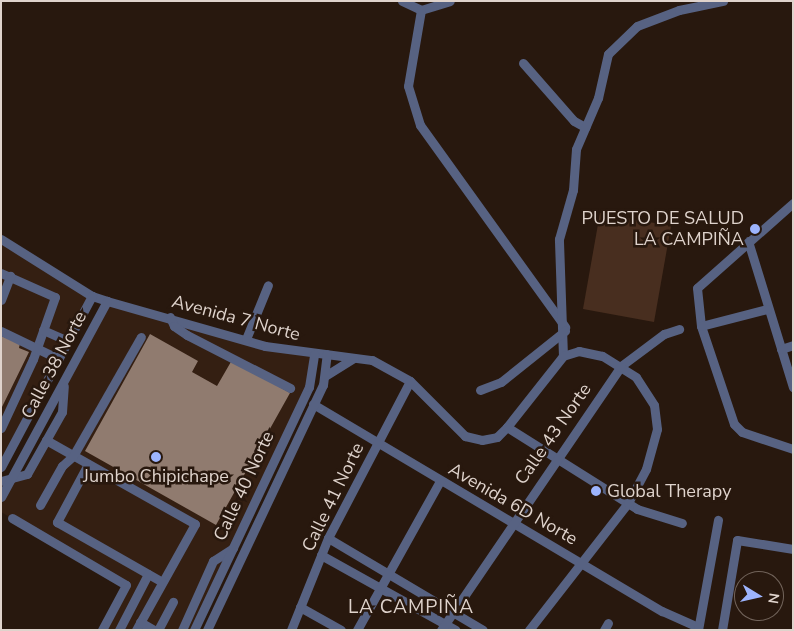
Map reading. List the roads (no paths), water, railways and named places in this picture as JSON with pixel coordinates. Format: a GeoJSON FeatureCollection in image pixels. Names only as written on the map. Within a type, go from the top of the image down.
{"type":"FeatureCollection","features":[{"type":"Feature","properties":{"kind":"street"},"geometry":{"type":"LineString","coordinates":[[402,1],[421,10],[450,1]]}},
{"type":"Feature","properties":{"kind":"street"},"geometry":{"type":"LineString","coordinates":[[529,630],[628,503],[646,469],[657,429],[654,404],[645,387],[621,366],[602,356],[579,352],[564,356],[565,330],[559,239],[573,190],[576,149],[598,98],[604,63],[619,40],[637,26],[679,10],[723,1]]}},
{"type":"Feature","properties":{"kind":"street"},"geometry":{"type":"LineString","coordinates":[[421,10],[408,86],[420,125],[565,330]]}},
{"type":"Feature","properties":{"kind":"street"},"geometry":{"type":"LineString","coordinates":[[523,63],[561,107],[585,127]]}},
{"type":"Feature","properties":{"kind":"street"},"geometry":{"type":"LineString","coordinates":[[793,203],[697,288],[701,326],[734,424],[742,432],[793,449]]}},
{"type":"Feature","properties":{"kind":"street","name":"Avenida 7 Norte"},"geometry":{"type":"LineString","coordinates":[[1,239],[92,296],[107,301],[246,339],[314,354],[357,357],[383,365],[410,381],[465,436],[482,440],[497,437],[508,427],[564,356]]}},
{"type":"Feature","properties":{"kind":"street"},"geometry":{"type":"LineString","coordinates":[[748,241],[767,309],[793,387]]}},
{"type":"Feature","properties":{"kind":"street"},"geometry":{"type":"LineString","coordinates":[[1,300],[6,275],[54,295],[37,347],[1,428]]}},
{"type":"Feature","properties":{"kind":"street"},"geometry":{"type":"LineString","coordinates":[[246,339],[268,285]]}},
{"type":"Feature","properties":{"kind":"street","name":"Calle 38 Norte"},"geometry":{"type":"LineString","coordinates":[[1,467],[92,296]]}},
{"type":"Feature","properties":{"kind":"street","name":"Calle 38 Norte"},"geometry":{"type":"LineString","coordinates":[[2,492],[6,481],[65,381],[107,301]]}},
{"type":"Feature","properties":{"kind":"street"},"geometry":{"type":"LineString","coordinates":[[701,326],[767,309]]}},
{"type":"Feature","properties":{"kind":"street"},"geometry":{"type":"LineString","coordinates":[[170,317],[174,326],[187,335],[290,388]]}},
{"type":"Feature","properties":{"kind":"street","name":"Calle 43 Norte"},"geometry":{"type":"LineString","coordinates":[[443,627],[555,457],[621,366],[664,334],[679,329]]}},
{"type":"Feature","properties":{"kind":"street"},"geometry":{"type":"LineString","coordinates":[[43,330],[68,341]]}},
{"type":"Feature","properties":{"kind":"street"},"geometry":{"type":"LineString","coordinates":[[480,390],[501,382],[565,330]]}},
{"type":"Feature","properties":{"kind":"street"},"geometry":{"type":"LineString","coordinates":[[1,331],[59,359]]}},
{"type":"Feature","properties":{"kind":"street"},"geometry":{"type":"LineString","coordinates":[[40,505],[62,466],[73,456],[141,337]]}},
{"type":"Feature","properties":{"kind":"street"},"geometry":{"type":"LineString","coordinates":[[781,349],[793,345]]}},
{"type":"Feature","properties":{"kind":"street","name":"Calle 40 Norte"},"geometry":{"type":"LineString","coordinates":[[194,630],[310,387],[314,354]]}},
{"type":"Feature","properties":{"kind":"street","name":"Calle 40 Norte"},"geometry":{"type":"LineString","coordinates":[[207,630],[313,404],[325,376],[327,354]]}},
{"type":"Feature","properties":{"kind":"street"},"geometry":{"type":"LineString","coordinates":[[325,376],[357,357]]}},
{"type":"Feature","properties":{"kind":"street"},"geometry":{"type":"LineString","coordinates":[[6,481],[27,474],[62,412],[65,381]]}},
{"type":"Feature","properties":{"kind":"street","name":"Calle 41 Norte"},"geometry":{"type":"LineString","coordinates":[[291,630],[328,538],[410,381]]}},
{"type":"Feature","properties":{"kind":"street","name":"Avenida 6D Norte"},"geometry":{"type":"LineString","coordinates":[[313,404],[662,611],[698,628]]}},
{"type":"Feature","properties":{"kind":"street"},"geometry":{"type":"LineString","coordinates":[[508,427],[628,503],[682,523]]}},
{"type":"Feature","properties":{"kind":"street"},"geometry":{"type":"LineString","coordinates":[[46,440],[195,524],[138,626],[154,630]]}},
{"type":"Feature","properties":{"kind":"street"},"geometry":{"type":"LineString","coordinates":[[88,464],[57,522],[162,582]]}},
{"type":"Feature","properties":{"kind":"street"},"geometry":{"type":"LineString","coordinates":[[357,630],[440,481]]}},
{"type":"Feature","properties":{"kind":"street"},"geometry":{"type":"LineString","coordinates":[[12,518],[126,585],[102,630]]}},
{"type":"Feature","properties":{"kind":"street"},"geometry":{"type":"LineString","coordinates":[[698,628],[718,520]]}},
{"type":"Feature","properties":{"kind":"street"},"geometry":{"type":"LineString","coordinates":[[328,538],[483,630]]}},
{"type":"Feature","properties":{"kind":"street"},"geometry":{"type":"LineString","coordinates":[[722,630],[737,540],[793,549]]}},
{"type":"Feature","properties":{"kind":"street"},"geometry":{"type":"LineString","coordinates":[[182,630],[213,561],[233,548]]}},
{"type":"Feature","properties":{"kind":"street"},"geometry":{"type":"LineString","coordinates":[[321,555],[380,588],[443,627],[456,630]]}},
{"type":"Feature","properties":{"kind":"street"},"geometry":{"type":"LineString","coordinates":[[119,630],[148,574]]}},
{"type":"Feature","properties":{"kind":"street"},"geometry":{"type":"LineString","coordinates":[[158,630],[173,602]]}},
{"type":"Feature","properties":{"kind":"street"},"geometry":{"type":"LineString","coordinates":[[300,607],[341,630]]}},
{"type":"Feature","properties":{"kind":"place","name":"PUESTO DE SALUD LA CAMPIÑA"},"geometry":{"type":"Point","coordinates":[755,229]}},
{"type":"Feature","properties":{"kind":"place","name":"Jumbo Chipichape"},"geometry":{"type":"Point","coordinates":[156,457]}},
{"type":"Feature","properties":{"kind":"place","name":"Global Therapy"},"geometry":{"type":"Point","coordinates":[596,491]}},
{"type":"Feature","properties":{"kind":"district","name":"LA CAMPIÑA"},"geometry":{"type":"Point","coordinates":[411,608]}}]}
